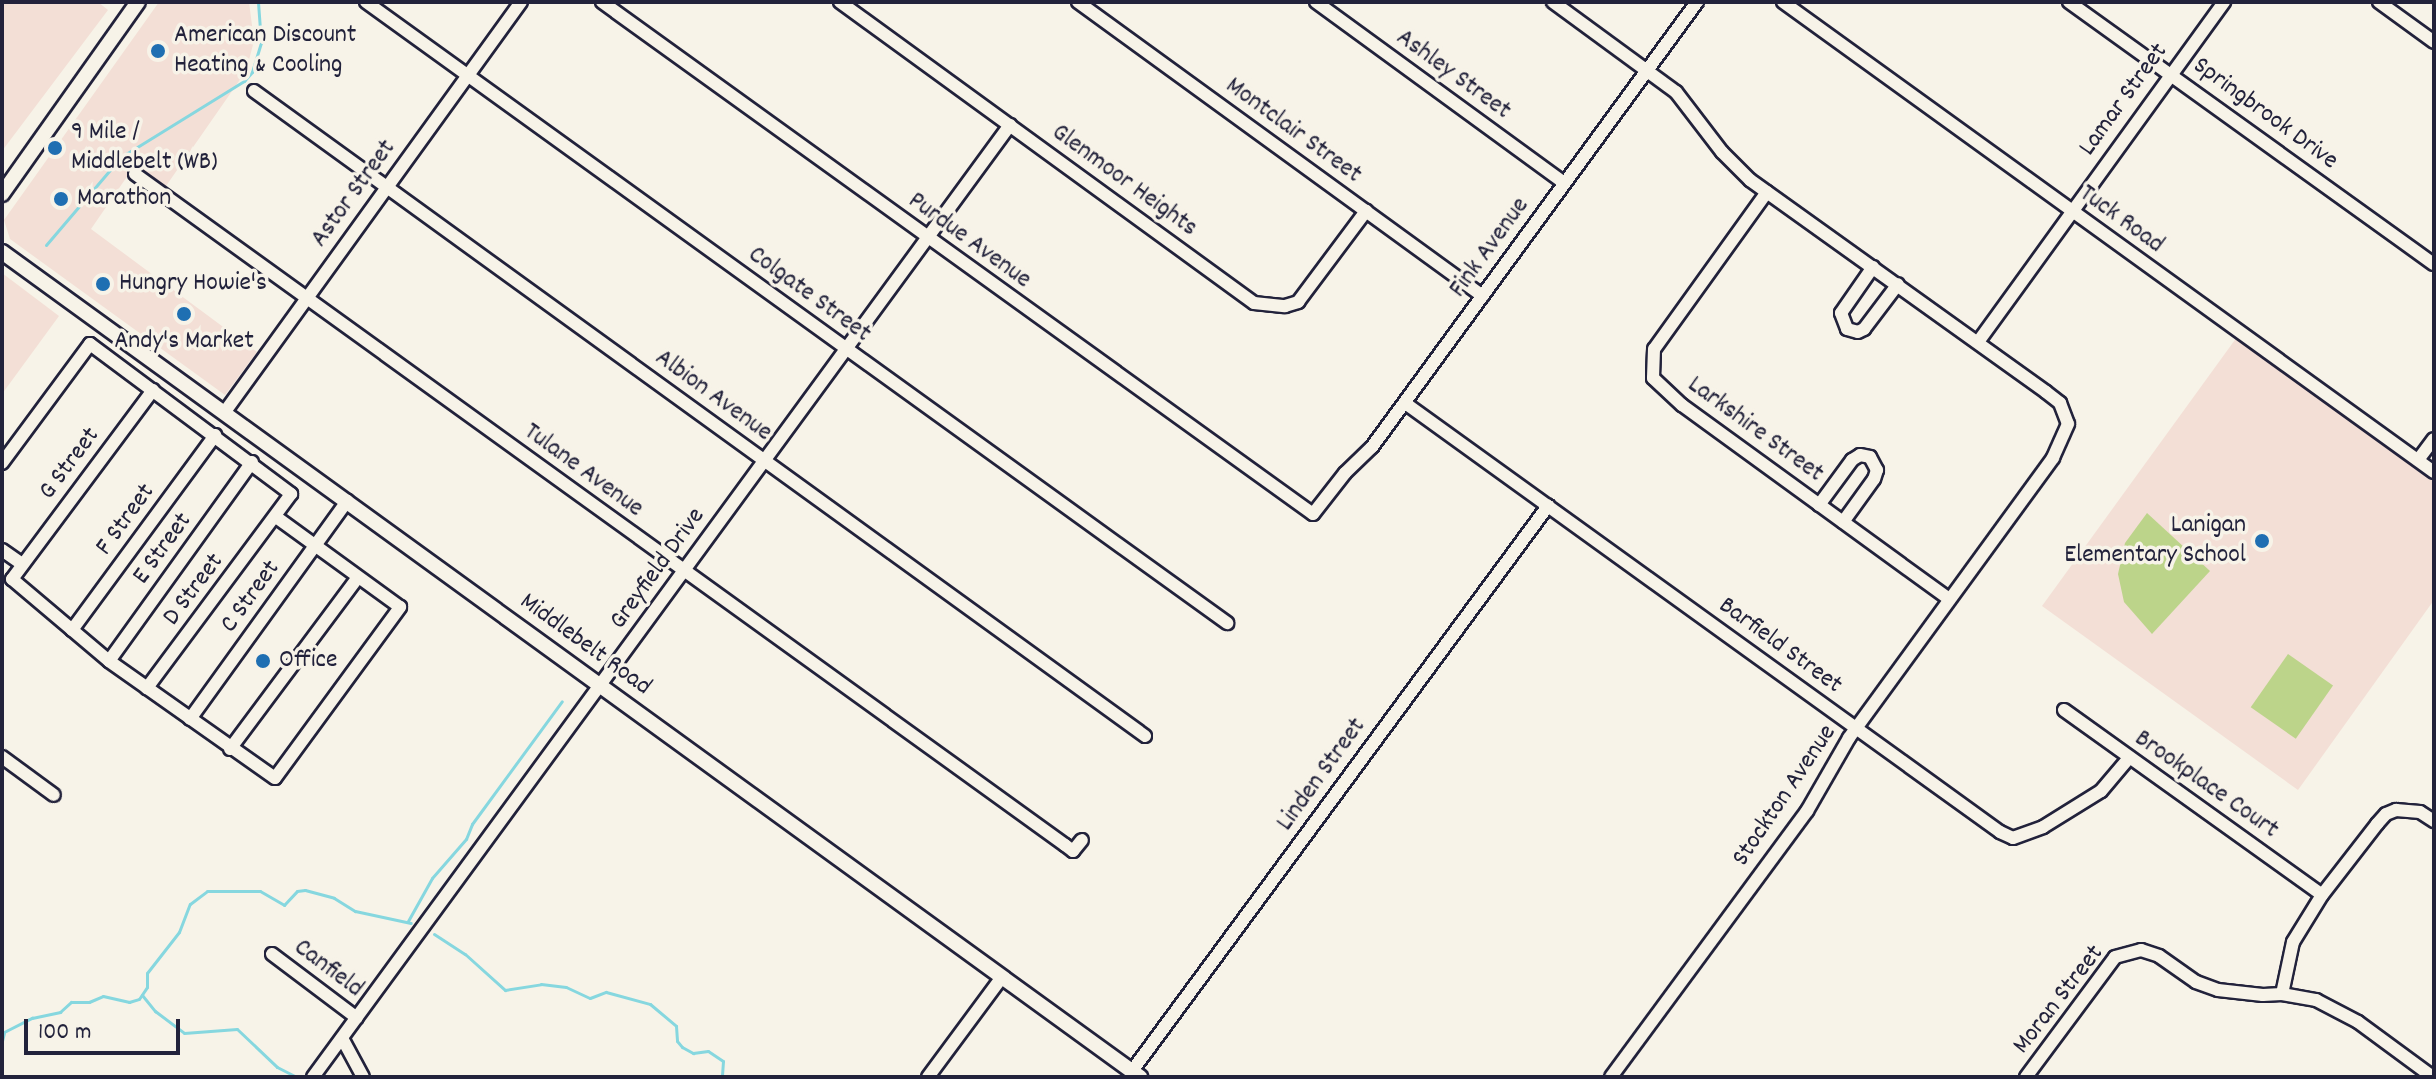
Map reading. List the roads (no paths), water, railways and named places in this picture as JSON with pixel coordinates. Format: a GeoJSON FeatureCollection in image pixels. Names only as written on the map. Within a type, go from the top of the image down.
{"type":"FeatureCollection","features":[{"type":"Feature","properties":{"kind":"street"},"geometry":{"type":"LineString","coordinates":[[2,194],[138,2]]}},
{"type":"Feature","properties":{"kind":"street","name":"Colgate Street"},"geometry":{"type":"LineString","coordinates":[[366,2],[1227,623]]}},
{"type":"Feature","properties":{"kind":"street","name":"Astor Street"},"geometry":{"type":"LineString","coordinates":[[224,413],[521,2]]}},
{"type":"Feature","properties":{"kind":"street","name":"Purdue Avenue"},"geometry":{"type":"LineString","coordinates":[[602,2],[1313,514]]}},
{"type":"Feature","properties":{"kind":"street","name":"Glenmoor Heights"},"geometry":{"type":"LineString","coordinates":[[840,2],[1243,295],[1268,306],[1298,302],[1366,211]]}},
{"type":"Feature","properties":{"kind":"street","name":"Montclair Street"},"geometry":{"type":"LineString","coordinates":[[1078,2],[1482,296]]}},
{"type":"Feature","properties":{"kind":"street","name":"Ashley Street"},"geometry":{"type":"LineString","coordinates":[[1316,2],[1564,183]]}},
{"type":"Feature","properties":{"kind":"street"},"geometry":{"type":"LineString","coordinates":[[1553,2],[1676,92],[1732,163],[1767,192],[1978,342]]}},
{"type":"Feature","properties":{"kind":"street","name":"Fink Avenue"},"geometry":{"type":"LineString","coordinates":[[1313,514],[1345,473],[1372,447],[1405,403],[1697,2]]}},
{"type":"Feature","properties":{"kind":"street","name":"Tuck Road"},"geometry":{"type":"LineString","coordinates":[[1783,2],[2434,472]]}},
{"type":"Feature","properties":{"kind":"street","name":"Springbrook Drive"},"geometry":{"type":"LineString","coordinates":[[2069,2],[2434,264]]}},
{"type":"Feature","properties":{"kind":"street","name":"Lamar Street"},"geometry":{"type":"LineString","coordinates":[[1978,342],[2224,2]]}},
{"type":"Feature","properties":{"kind":"street"},"geometry":{"type":"LineString","coordinates":[[2379,2],[2434,42]]}},
{"type":"Feature","properties":{"kind":"street","name":"Albion Avenue"},"geometry":{"type":"LineString","coordinates":[[254,91],[1145,736]]}},
{"type":"Feature","properties":{"kind":"street","name":"Greyfield Drive"},"geometry":{"type":"LineString","coordinates":[[313,1077],[1010,125]]}},
{"type":"Feature","properties":{"kind":"street","name":"Tulane Avenue"},"geometry":{"type":"LineString","coordinates":[[135,174],[1073,851],[1082,840]]}},
{"type":"Feature","properties":{"kind":"street","name":"Larkshire Street"},"geometry":{"type":"LineString","coordinates":[[1767,192],[1654,349],[1653,378],[1682,405],[1949,599]]}},
{"type":"Feature","properties":{"kind":"street","name":"Middlebelt Road"},"geometry":{"type":"LineString","coordinates":[[2,252],[1136,1074]]}},
{"type":"Feature","properties":{"kind":"street"},"geometry":{"type":"LineString","coordinates":[[1873,267],[1841,313],[1847,329],[1858,332],[1864,329],[1898,284]]}},
{"type":"Feature","properties":{"kind":"street","name":"Stockton Avenue"},"geometry":{"type":"LineString","coordinates":[[1611,1077],[1807,811],[1856,728],[2053,458],[2067,432],[2068,417],[2060,403],[1978,342]]}},
{"type":"Feature","properties":{"kind":"street"},"geometry":{"type":"LineString","coordinates":[[2,463],[90,344],[291,494],[276,517],[400,607],[275,778],[109,661],[12,579],[22,564],[2,550]]}},
{"type":"Feature","properties":{"kind":"street","name":"G Street"},"geometry":{"type":"LineString","coordinates":[[22,564],[153,390]]}},
{"type":"Feature","properties":{"kind":"street","name":"Barfield Street"},"geometry":{"type":"LineString","coordinates":[[1405,403],[2013,838],[2043,827],[2101,791],[2129,758]]}},
{"type":"Feature","properties":{"kind":"street","name":"F Street"},"geometry":{"type":"LineString","coordinates":[[72,630],[215,435]]}},
{"type":"Feature","properties":{"kind":"street"},"geometry":{"type":"LineString","coordinates":[[2418,460],[2434,439]]}},
{"type":"Feature","properties":{"kind":"street","name":"Larkshire Street"},"geometry":{"type":"LineString","coordinates":[[1819,505],[1852,460],[1860,455],[1870,457],[1877,470],[1874,479],[1843,522]]}},
{"type":"Feature","properties":{"kind":"street","name":"E Street"},"geometry":{"type":"LineString","coordinates":[[109,661],[252,462]]}},
{"type":"Feature","properties":{"kind":"street","name":"C Street"},"geometry":{"type":"LineString","coordinates":[[190,719],[347,501]]}},
{"type":"Feature","properties":{"kind":"street","name":"Linden Street"},"geometry":{"type":"LineString","coordinates":[[1136,1074],[1548,506]]}},
{"type":"Feature","properties":{"kind":"street","name":"D Street"},"geometry":{"type":"LineString","coordinates":[[147,688],[276,517]]}},
{"type":"Feature","properties":{"kind":"street"},"geometry":{"type":"LineString","coordinates":[[230,749],[358,577]]}},
{"type":"Feature","properties":{"kind":"street","name":"Brookplace Court"},"geometry":{"type":"LineString","coordinates":[[2064,710],[2322,895]]}},
{"type":"Feature","properties":{"kind":"street"},"geometry":{"type":"LineString","coordinates":[[2,757],[54,795]]}},
{"type":"Feature","properties":{"kind":"street"},"geometry":{"type":"LineString","coordinates":[[2433,1077],[2334,1008],[2282,994],[2293,942],[2322,895],[2386,814],[2406,810],[2420,812],[2434,821]]}},
{"type":"Feature","properties":{"kind":"street","name":"Moran Street"},"geometry":{"type":"LineString","coordinates":[[2026,1077],[2115,957],[2128,952],[2141,950],[2159,956],[2196,982],[2218,990],[2282,994]]}},
{"type":"Feature","properties":{"kind":"street","name":"Canfield"},"geometry":{"type":"LineString","coordinates":[[272,954],[357,1018]]}},
{"type":"Feature","properties":{"kind":"street"},"geometry":{"type":"LineString","coordinates":[[928,1077],[1002,977]]}},
{"type":"Feature","properties":{"kind":"street"},"geometry":{"type":"LineString","coordinates":[[342,1038],[363,1077]]}},
{"type":"Feature","properties":{"kind":"waterway"},"geometry":{"type":"LineString","coordinates":[[46,245],[121,157],[244,81],[252,72],[261,43],[258,2]]}},
{"type":"Feature","properties":{"kind":"waterway"},"geometry":{"type":"LineString","coordinates":[[408,921],[432,878],[466,839],[472,824],[562,701]]}},
{"type":"Feature","properties":{"kind":"waterway"},"geometry":{"type":"LineString","coordinates":[[2,1033],[32,1018],[60,1012],[71,1002],[89,1002],[103,996],[129,1002],[139,999],[147,987],[147,973],[179,932],[190,904],[207,891],[260,891],[284,905],[297,891],[305,890],[334,898],[355,911],[411,923]]}},
{"type":"Feature","properties":{"kind":"waterway"},"geometry":{"type":"LineString","coordinates":[[434,934],[465,954],[505,990],[541,984],[566,987],[590,998],[606,992],[650,1004],[676,1026],[677,1041],[682,1047],[693,1053],[708,1051],[723,1061],[722,1077]]}},
{"type":"Feature","properties":{"kind":"waterway"},"geometry":{"type":"LineString","coordinates":[[142,995],[155,1011],[184,1033],[237,1029],[277,1067],[297,1077]]}},
{"type":"Feature","properties":{"kind":"waterway"},"geometry":{"type":"LineString","coordinates":[[2,1041],[4,1033]]}},
{"type":"Feature","properties":{"kind":"place","name":"American Discount Heating & Cooling"},"geometry":{"type":"Point","coordinates":[158,51]}},
{"type":"Feature","properties":{"kind":"place","name":"9 Mile / Middlebelt (WB)"},"geometry":{"type":"Point","coordinates":[55,148]}},
{"type":"Feature","properties":{"kind":"place","name":"Marathon"},"geometry":{"type":"Point","coordinates":[61,199]}},
{"type":"Feature","properties":{"kind":"place","name":"Hungry Howie's"},"geometry":{"type":"Point","coordinates":[103,284]}},
{"type":"Feature","properties":{"kind":"place","name":"Andy's Market"},"geometry":{"type":"Point","coordinates":[184,314]}},
{"type":"Feature","properties":{"kind":"place","name":"Lanigan Elementary School"},"geometry":{"type":"Point","coordinates":[2262,541]}},
{"type":"Feature","properties":{"kind":"place","name":"Office"},"geometry":{"type":"Point","coordinates":[263,661]}}]}
